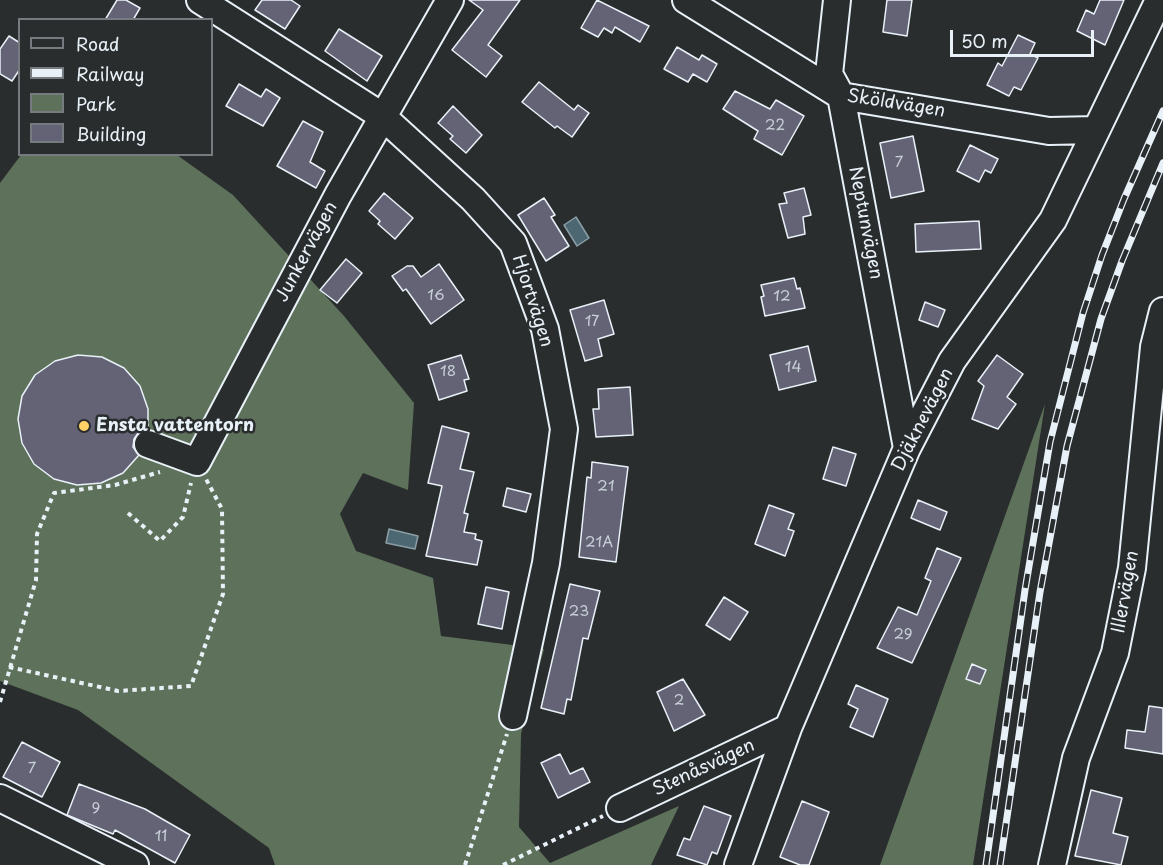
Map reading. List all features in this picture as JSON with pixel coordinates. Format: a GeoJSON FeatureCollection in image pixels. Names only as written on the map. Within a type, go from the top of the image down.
{"type":"FeatureCollection","features":[{"type":"Feature","properties":{"kind":"street","name":"Hjortvägen"},"geometry":{"type":"LineString","coordinates":[[200,0],[382,116],[473,199],[513,243],[545,328],[564,429],[546,563],[513,716]]}},
{"type":"Feature","properties":{"kind":"street","name":"Junkervägen"},"geometry":{"type":"LineString","coordinates":[[196,462],[338,195],[450,0]]}},
{"type":"Feature","properties":{"kind":"street","name":"Sköldvägen"},"geometry":{"type":"LineString","coordinates":[[686,0],[840,96],[1049,131],[1096,130]]}},
{"type":"Feature","properties":{"kind":"street","name":"Neptunvägen"},"geometry":{"type":"LineString","coordinates":[[837,0],[829,74],[840,96],[908,448]]}},
{"type":"Feature","properties":{"kind":"street","name":"Djäknevägen"},"geometry":{"type":"LineString","coordinates":[[738,865],[788,728],[908,448],[952,362],[1053,220],[1159,0]]}},
{"type":"Feature","properties":{"kind":"street","name":"Illervägen"},"geometry":{"type":"LineString","coordinates":[[1052,865],[1076,758],[1115,653],[1132,568],[1154,347],[1163,311]]}},
{"type":"Feature","properties":{"kind":"street"},"geometry":{"type":"LineString","coordinates":[[148,444],[196,462]]}},
{"type":"Feature","properties":{"kind":"street","name":"Stenåsvägen"},"geometry":{"type":"LineString","coordinates":[[620,808],[788,728]]}},
{"type":"Feature","properties":{"kind":"street"},"geometry":{"type":"LineString","coordinates":[[0,798],[135,865]]}},
{"type":"Feature","properties":{"kind":"path"},"geometry":{"type":"LineString","coordinates":[[128,513],[160,541],[183,517],[196,462]]}},
{"type":"Feature","properties":{"kind":"path"},"geometry":{"type":"LineString","coordinates":[[9,667],[118,691],[191,686],[223,594],[222,509],[196,462]]}},
{"type":"Feature","properties":{"kind":"path"},"geometry":{"type":"LineString","coordinates":[[0,702],[36,580],[37,534],[54,492],[115,485],[196,462]]}},
{"type":"Feature","properties":{"kind":"path"},"geometry":{"type":"LineString","coordinates":[[465,865],[513,716]]}},
{"type":"Feature","properties":{"kind":"path"},"geometry":{"type":"LineString","coordinates":[[503,865],[620,808]]}},
{"type":"Feature","properties":{"kind":"green space"},"geometry":{"type":"Polygon","coordinates":[[[20,156],[178,156],[233,195],[344,316],[414,403],[408,490],[363,473],[340,514],[356,551],[433,578],[441,636],[544,649],[521,734],[519,827],[550,863],[679,806],[651,865],[275,865],[269,848],[78,710],[0,681],[0,183],[20,156]]]}},
{"type":"Feature","properties":{"kind":"green space"},"geometry":{"type":"Polygon","coordinates":[[[1045,404],[973,865],[880,865],[1045,404]]]}},
{"type":"Feature","properties":{"kind":"water"},"geometry":{"type":"Polygon","coordinates":[[[576,217],[589,238],[577,246],[564,225],[576,217]]]}},
{"type":"Feature","properties":{"kind":"water"},"geometry":{"type":"Polygon","coordinates":[[[389,529],[418,536],[415,549],[386,543],[389,529]]]}},
{"type":"Feature","properties":{"kind":"building"},"geometry":{"type":"Polygon","coordinates":[[[117,0],[126,0],[140,8],[134,18],[106,18],[117,0]]]}},
{"type":"Feature","properties":{"kind":"building"},"geometry":{"type":"Polygon","coordinates":[[[262,0],[291,0],[300,6],[285,29],[255,10],[262,0]]]}},
{"type":"Feature","properties":{"kind":"building"},"geometry":{"type":"Polygon","coordinates":[[[469,0],[520,0],[488,45],[502,56],[486,77],[452,50],[483,10],[469,0]]]}},
{"type":"Feature","properties":{"kind":"building"},"geometry":{"type":"Polygon","coordinates":[[[597,0],[649,26],[640,42],[615,27],[612,33],[604,28],[598,37],[581,28],[597,0]]]}},
{"type":"Feature","properties":{"kind":"building"},"geometry":{"type":"Polygon","coordinates":[[[887,0],[912,0],[907,36],[883,32],[887,0]]]}},
{"type":"Feature","properties":{"kind":"building"},"geometry":{"type":"Polygon","coordinates":[[[1100,0],[1124,0],[1105,45],[1077,31],[1086,10],[1094,14],[1100,0]]]}},
{"type":"Feature","properties":{"kind":"building"},"geometry":{"type":"Polygon","coordinates":[[[339,29],[382,56],[367,81],[325,51],[339,29]]]}},
{"type":"Feature","properties":{"kind":"building"},"geometry":{"type":"Polygon","coordinates":[[[1018,35],[1035,43],[1030,54],[1038,58],[1021,90],[1014,87],[1009,96],[987,85],[998,63],[1002,66],[1018,35]]]}},
{"type":"Feature","properties":{"kind":"building"},"geometry":{"type":"Polygon","coordinates":[[[9,36],[18,42],[18,72],[12,81],[0,74],[0,49],[9,36]]]}},
{"type":"Feature","properties":{"kind":"building"},"geometry":{"type":"Polygon","coordinates":[[[677,47],[699,60],[702,55],[717,64],[707,82],[693,74],[688,82],[664,69],[677,47]]]}},
{"type":"Feature","properties":{"kind":"building"},"geometry":{"type":"Polygon","coordinates":[[[539,82],[574,110],[578,105],[589,113],[572,137],[557,126],[555,128],[522,102],[539,82]]]}},
{"type":"Feature","properties":{"kind":"building"},"geometry":{"type":"Polygon","coordinates":[[[239,84],[261,97],[266,89],[280,98],[263,126],[226,106],[239,84]]]}},
{"type":"Feature","properties":{"kind":"building"},"geometry":{"type":"Polygon","coordinates":[[[735,91],[770,109],[776,100],[804,116],[782,155],[754,139],[758,131],[723,109],[735,91]]]}},
{"type":"Feature","properties":{"kind":"building"},"geometry":{"type":"Polygon","coordinates":[[[453,106],[482,135],[466,153],[450,139],[453,136],[438,123],[453,106]]]}},
{"type":"Feature","properties":{"kind":"building"},"geometry":{"type":"Polygon","coordinates":[[[303,121],[323,132],[310,162],[325,171],[316,188],[277,166],[303,121]]]}},
{"type":"Feature","properties":{"kind":"building"},"geometry":{"type":"Polygon","coordinates":[[[913,136],[924,191],[891,198],[880,143],[913,136]]]}},
{"type":"Feature","properties":{"kind":"building"},"geometry":{"type":"Polygon","coordinates":[[[970,145],[998,159],[991,173],[985,170],[979,182],[957,171],[970,145]]]}},
{"type":"Feature","properties":{"kind":"building"},"geometry":{"type":"Polygon","coordinates":[[[804,188],[811,215],[803,217],[805,234],[788,238],[779,204],[787,203],[784,193],[804,188]]]}},
{"type":"Feature","properties":{"kind":"building"},"geometry":{"type":"Polygon","coordinates":[[[384,193],[413,218],[395,239],[378,224],[380,221],[369,211],[384,193]]]}},
{"type":"Feature","properties":{"kind":"building"},"geometry":{"type":"Polygon","coordinates":[[[544,198],[555,215],[551,217],[569,246],[546,261],[518,215],[544,198]]]}},
{"type":"Feature","properties":{"kind":"building"},"geometry":{"type":"Polygon","coordinates":[[[979,221],[981,249],[916,252],[915,224],[979,221]]]}},
{"type":"Feature","properties":{"kind":"building"},"geometry":{"type":"Polygon","coordinates":[[[346,259],[362,273],[337,303],[320,290],[346,259]]]}},
{"type":"Feature","properties":{"kind":"building"},"geometry":{"type":"Polygon","coordinates":[[[439,264],[464,300],[431,324],[406,289],[403,291],[392,276],[407,266],[413,266],[421,277],[439,264]]]}},
{"type":"Feature","properties":{"kind":"building"},"geometry":{"type":"Polygon","coordinates":[[[794,278],[797,289],[800,288],[805,308],[765,316],[761,285],[794,278]]]}},
{"type":"Feature","properties":{"kind":"building"},"geometry":{"type":"Polygon","coordinates":[[[604,300],[614,334],[598,339],[602,356],[585,361],[570,310],[604,300]]]}},
{"type":"Feature","properties":{"kind":"building"},"geometry":{"type":"Polygon","coordinates":[[[925,302],[945,310],[938,327],[919,320],[925,302]]]}},
{"type":"Feature","properties":{"kind":"building"},"geometry":{"type":"Polygon","coordinates":[[[808,346],[816,381],[779,390],[770,355],[808,346]]]}},
{"type":"Feature","properties":{"kind":"building","name":"Ensta vattentorn"},"geometry":{"type":"Polygon","coordinates":[[[78,355],[102,357],[124,368],[140,386],[148,409],[148,429],[139,432],[134,439],[133,447],[139,455],[123,473],[101,483],[77,485],[54,479],[34,464],[22,443],[18,419],[22,396],[35,375],[55,361],[78,355]]]}},
{"type":"Feature","properties":{"kind":"building"},"geometry":{"type":"Polygon","coordinates":[[[461,355],[469,379],[464,380],[467,391],[439,400],[428,365],[461,355]]]}},
{"type":"Feature","properties":{"kind":"building"},"geometry":{"type":"Polygon","coordinates":[[[997,355],[1023,374],[1007,397],[1016,404],[998,429],[972,419],[984,386],[978,381],[997,355]]]}},
{"type":"Feature","properties":{"kind":"building"},"geometry":{"type":"Polygon","coordinates":[[[630,387],[633,435],[596,437],[593,409],[599,409],[598,389],[630,387]]]}},
{"type":"Feature","properties":{"kind":"building"},"geometry":{"type":"Polygon","coordinates":[[[442,426],[469,433],[460,469],[474,472],[464,513],[468,514],[464,532],[476,534],[475,539],[482,541],[477,565],[426,556],[442,486],[428,483],[442,426]]]}},
{"type":"Feature","properties":{"kind":"building"},"geometry":{"type":"Polygon","coordinates":[[[833,447],[856,454],[846,486],[823,479],[833,447]]]}},
{"type":"Feature","properties":{"kind":"building"},"geometry":{"type":"Polygon","coordinates":[[[592,462],[628,467],[616,562],[579,557],[587,477],[591,478],[592,462]]]}},
{"type":"Feature","properties":{"kind":"building"},"geometry":{"type":"Polygon","coordinates":[[[507,488],[531,494],[526,512],[503,506],[507,488]]]}},
{"type":"Feature","properties":{"kind":"building"},"geometry":{"type":"Polygon","coordinates":[[[918,500],[947,512],[940,530],[911,518],[918,500]]]}},
{"type":"Feature","properties":{"kind":"building"},"geometry":{"type":"Polygon","coordinates":[[[769,505],[794,514],[788,529],[794,531],[785,556],[755,544],[769,505]]]}},
{"type":"Feature","properties":{"kind":"building"},"geometry":{"type":"Polygon","coordinates":[[[937,548],[961,558],[912,663],[877,648],[898,607],[917,615],[931,581],[925,578],[937,548]]]}},
{"type":"Feature","properties":{"kind":"building"},"geometry":{"type":"Polygon","coordinates":[[[570,584],[600,591],[588,639],[583,638],[571,700],[567,699],[564,714],[541,708],[570,584]]]}},
{"type":"Feature","properties":{"kind":"building"},"geometry":{"type":"Polygon","coordinates":[[[486,587],[509,592],[502,629],[478,624],[486,587]]]}},
{"type":"Feature","properties":{"kind":"building"},"geometry":{"type":"Polygon","coordinates":[[[724,597],[748,612],[730,640],[706,625],[724,597]]]}},
{"type":"Feature","properties":{"kind":"building"},"geometry":{"type":"Polygon","coordinates":[[[972,664],[986,670],[980,684],[966,679],[972,664]]]}},
{"type":"Feature","properties":{"kind":"building"},"geometry":{"type":"Polygon","coordinates":[[[683,679],[705,715],[674,731],[657,692],[683,679]]]}},
{"type":"Feature","properties":{"kind":"building"},"geometry":{"type":"Polygon","coordinates":[[[856,685],[888,699],[873,737],[850,727],[858,709],[848,704],[856,685]]]}},
{"type":"Feature","properties":{"kind":"building"},"geometry":{"type":"Polygon","coordinates":[[[1149,706],[1163,708],[1163,754],[1125,748],[1127,730],[1145,732],[1149,706]]]}},
{"type":"Feature","properties":{"kind":"building"},"geometry":{"type":"Polygon","coordinates":[[[22,742],[60,762],[42,797],[3,777],[22,742]]]}},
{"type":"Feature","properties":{"kind":"building"},"geometry":{"type":"Polygon","coordinates":[[[560,754],[570,774],[583,768],[590,782],[558,798],[541,763],[560,754]]]}},
{"type":"Feature","properties":{"kind":"building"},"geometry":{"type":"Polygon","coordinates":[[[79,784],[145,809],[190,835],[175,863],[115,830],[113,834],[67,815],[79,784]]]}},
{"type":"Feature","properties":{"kind":"building"},"geometry":{"type":"Polygon","coordinates":[[[1091,790],[1122,798],[1113,833],[1128,837],[1121,865],[1075,856],[1091,790]]]}},
{"type":"Feature","properties":{"kind":"building"},"geometry":{"type":"Polygon","coordinates":[[[802,801],[829,812],[809,865],[800,865],[780,857],[802,801]]]}},
{"type":"Feature","properties":{"kind":"building"},"geometry":{"type":"Polygon","coordinates":[[[704,806],[731,816],[717,854],[712,852],[707,865],[677,855],[684,838],[690,840],[704,806]]]}},
{"type":"Feature","properties":{"kind":"railway"},"geometry":{"type":"LineString","coordinates":[[986,865],[1025,590],[1050,442],[1083,313],[1102,255],[1163,111]]}},
{"type":"Feature","properties":{"kind":"railway"},"geometry":{"type":"LineString","coordinates":[[1000,865],[1040,592],[1067,446],[1101,319],[1122,261],[1163,163]]}},
{"type":"Feature","properties":{"kind":"place","name":"Ensta vattentorn"},"geometry":{"type":"Point","coordinates":[84,426]}}]}
